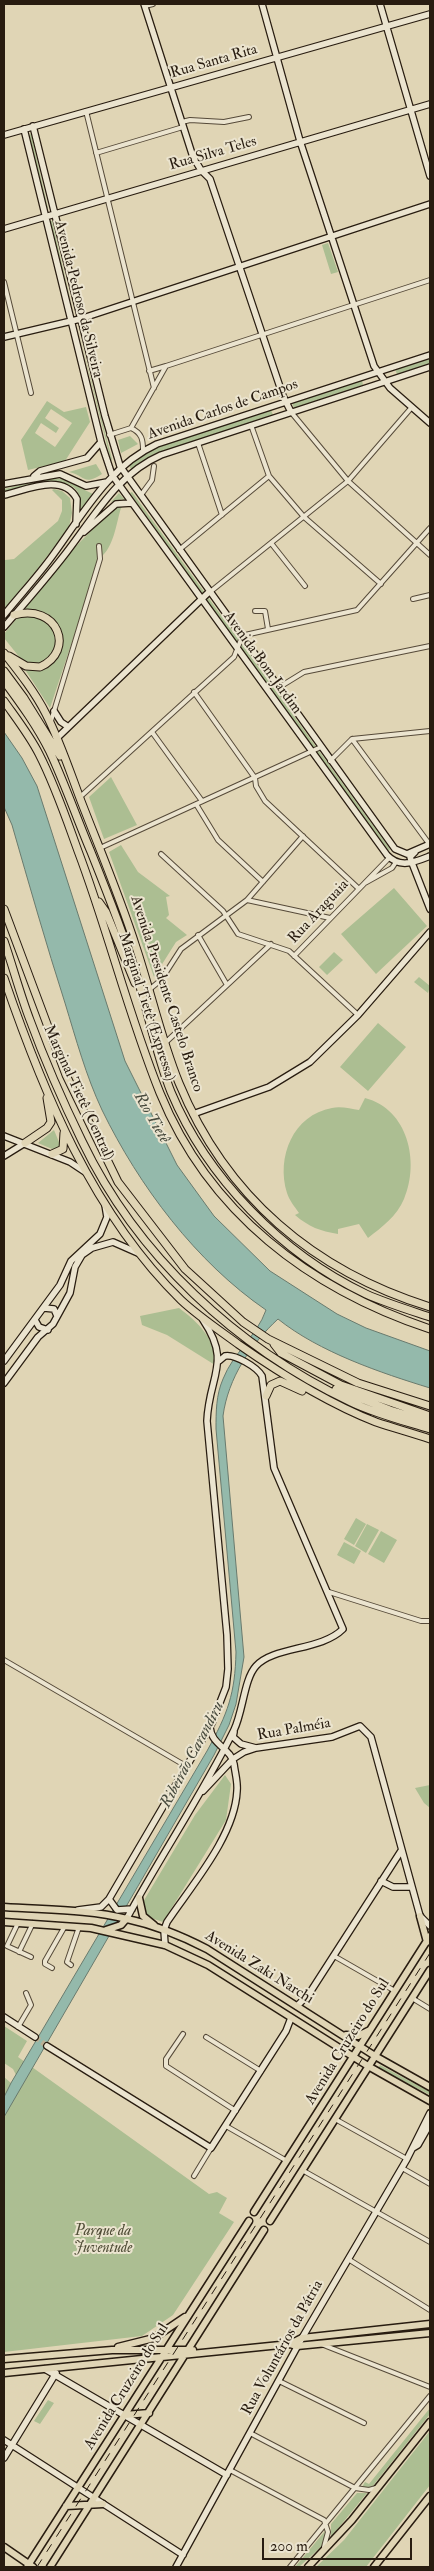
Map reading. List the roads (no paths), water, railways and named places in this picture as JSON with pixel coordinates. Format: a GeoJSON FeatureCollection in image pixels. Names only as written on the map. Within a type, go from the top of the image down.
{"type":"FeatureCollection","features":[{"type":"Feature","properties":{"kind":"highway"},"geometry":{"type":"LineString","coordinates":[[4,653],[26,666],[35,667],[48,662],[57,648],[58,634],[52,622],[47,618],[33,612],[12,618]]}},
{"type":"Feature","properties":{"kind":"highway","name":"Avenida Presidente Castelo Branco"},"geometry":{"type":"LineString","coordinates":[[4,653],[26,683],[57,738],[115,883],[150,988],[165,1042],[193,1114],[211,1147],[232,1174],[284,1231],[347,1272],[393,1295],[430,1307]]}},
{"type":"Feature","properties":{"kind":"highway"},"geometry":{"type":"LineString","coordinates":[[4,671],[67,764]]}},
{"type":"Feature","properties":{"kind":"highway"},"geometry":{"type":"LineString","coordinates":[[4,681],[28,714],[53,759],[122,930],[171,1092],[190,1128],[237,1196],[292,1248],[366,1294],[430,1316]]}},
{"type":"Feature","properties":{"kind":"highway","name":"Marginal Tietê (Expressa)"},"geometry":{"type":"LineString","coordinates":[[4,701],[38,753],[96,898],[142,1047],[161,1095],[187,1147],[215,1186],[256,1231],[304,1270],[388,1315],[430,1329]]}},
{"type":"Feature","properties":{"kind":"highway"},"geometry":{"type":"LineString","coordinates":[[96,898],[106,912],[146,1006]]}},
{"type":"Feature","properties":{"kind":"highway"},"geometry":{"type":"LineString","coordinates":[[4,909],[66,1075],[118,1182],[160,1240],[185,1269],[243,1322],[270,1340],[358,1383],[430,1406]]}},
{"type":"Feature","properties":{"kind":"highway","name":"Marginal Tietê (Central)"},"geometry":{"type":"LineString","coordinates":[[4,941],[29,1019],[82,1142],[105,1183],[158,1259],[184,1285],[234,1329],[273,1356],[328,1389]]}},
{"type":"Feature","properties":{"kind":"highway"},"geometry":{"type":"LineString","coordinates":[[4,978],[64,1130],[100,1194],[142,1256],[176,1295],[224,1334],[295,1382],[353,1412]]}},
{"type":"Feature","properties":{"kind":"highway"},"geometry":{"type":"LineString","coordinates":[[25,1143],[47,1128],[51,1122],[43,1080]]}},
{"type":"Feature","properties":{"kind":"highway"},"geometry":{"type":"LineString","coordinates":[[52,1154],[58,1153],[64,1148],[64,1130]]}},
{"type":"Feature","properties":{"kind":"highway"},"geometry":{"type":"LineString","coordinates":[[270,1340],[281,1353],[341,1386],[430,1416]]}},
{"type":"Feature","properties":{"kind":"highway"},"geometry":{"type":"LineString","coordinates":[[266,1396],[271,1385],[280,1381],[337,1408],[430,1439]]}},
{"type":"Feature","properties":{"kind":"highway"},"geometry":{"type":"LineString","coordinates":[[328,1389],[338,1389],[390,1410],[430,1422]]}},
{"type":"Feature","properties":{"kind":"highway"},"geometry":{"type":"LineString","coordinates":[[328,1389],[352,1402],[430,1429]]}},
{"type":"Feature","properties":{"kind":"highway"},"geometry":{"type":"LineString","coordinates":[[417,1435],[425,1432],[430,1433]]}},
{"type":"Feature","properties":{"kind":"main road"},"geometry":{"type":"LineString","coordinates":[[262,4],[300,141],[377,372],[385,382],[430,423]]}},
{"type":"Feature","properties":{"kind":"main road"},"geometry":{"type":"LineString","coordinates":[[380,4],[430,176]]}},
{"type":"Feature","properties":{"kind":"main road"},"geometry":{"type":"LineString","coordinates":[[144,5],[193,157],[201,170],[210,179],[285,402],[291,412]]}},
{"type":"Feature","properties":{"kind":"main road","name":"Rua Santa Rita"},"geometry":{"type":"LineString","coordinates":[[4,134],[430,14]]}},
{"type":"Feature","properties":{"kind":"main road","name":"Rua Silva Teles"},"geometry":{"type":"LineString","coordinates":[[4,229],[430,104]]}},
{"type":"Feature","properties":{"kind":"main road","name":"Avenida Pedroso da Silveira"},"geometry":{"type":"LineString","coordinates":[[33,126],[80,319],[110,435],[120,466]]}},
{"type":"Feature","properties":{"kind":"main road","name":"Avenida Pedroso da Silveira"},"geometry":{"type":"LineString","coordinates":[[24,129],[101,442],[112,475]]}},
{"type":"Feature","properties":{"kind":"main road"},"geometry":{"type":"LineString","coordinates":[[4,337],[71,322],[430,204]]}},
{"type":"Feature","properties":{"kind":"main road","name":"Avenida Carlos de Campos"},"geometry":{"type":"LineString","coordinates":[[4,615],[40,573],[112,475],[120,466],[143,450],[430,355]]}},
{"type":"Feature","properties":{"kind":"main road","name":"Avenida Carlos de Campos"},"geometry":{"type":"LineString","coordinates":[[80,535],[118,484],[149,460],[430,367]]}},
{"type":"Feature","properties":{"kind":"main road"},"geometry":{"type":"LineString","coordinates":[[32,477],[40,471],[87,458],[101,442]]}},
{"type":"Feature","properties":{"kind":"main road","name":"Avenida Bom Jardim"},"geometry":{"type":"LineString","coordinates":[[120,466],[330,761],[397,851]]}},
{"type":"Feature","properties":{"kind":"main road"},"geometry":{"type":"LineString","coordinates":[[4,484],[32,477],[60,474],[86,486],[107,482]]}},
{"type":"Feature","properties":{"kind":"main road","name":"Avenida Bom Jardim"},"geometry":{"type":"LineString","coordinates":[[112,475],[311,753],[389,858],[396,862]]}},
{"type":"Feature","properties":{"kind":"main road"},"geometry":{"type":"LineString","coordinates":[[4,495],[48,484],[62,485],[70,490],[78,499],[76,524]]}},
{"type":"Feature","properties":{"kind":"main road"},"geometry":{"type":"LineString","coordinates":[[4,627],[80,535],[92,527],[116,504],[132,503]]}},
{"type":"Feature","properties":{"kind":"main road"},"geometry":{"type":"LineString","coordinates":[[57,738],[209,592]]}},
{"type":"Feature","properties":{"kind":"main road"},"geometry":{"type":"LineString","coordinates":[[54,711],[62,722],[68,726]]}},
{"type":"Feature","properties":{"kind":"main road"},"geometry":{"type":"LineString","coordinates":[[430,845],[404,854],[397,851],[396,862],[412,863],[430,856]]}},
{"type":"Feature","properties":{"kind":"main road"},"geometry":{"type":"LineString","coordinates":[[416,850],[410,857],[430,909]]}},
{"type":"Feature","properties":{"kind":"main road"},"geometry":{"type":"LineString","coordinates":[[193,1114],[281,1081],[310,1062],[358,1015],[430,932]]}},
{"type":"Feature","properties":{"kind":"main road"},"geometry":{"type":"LineString","coordinates":[[4,1136],[70,1162],[89,1175]]}},
{"type":"Feature","properties":{"kind":"main road"},"geometry":{"type":"LineString","coordinates":[[4,1156],[25,1143]]}},
{"type":"Feature","properties":{"kind":"main road"},"geometry":{"type":"LineString","coordinates":[[4,1361],[44,1308],[62,1281],[71,1261],[97,1238],[106,1222],[107,1211],[100,1194]]}},
{"type":"Feature","properties":{"kind":"main road"},"geometry":{"type":"LineString","coordinates":[[4,1383],[38,1338],[48,1330],[57,1316],[70,1293],[77,1261],[92,1248],[113,1242],[126,1246],[142,1256]]}},
{"type":"Feature","properties":{"kind":"main road"},"geometry":{"type":"LineString","coordinates":[[44,1308],[54,1309],[57,1316]]}},
{"type":"Feature","properties":{"kind":"main road"},"geometry":{"type":"LineString","coordinates":[[76,1911],[101,1907],[109,1900],[186,1766],[211,1728],[220,1706],[228,1669],[208,1420],[209,1398],[219,1361],[217,1344],[201,1316]]}},
{"type":"Feature","properties":{"kind":"main road"},"geometry":{"type":"LineString","coordinates":[[35,1320],[39,1327],[48,1330]]}},
{"type":"Feature","properties":{"kind":"main road"},"geometry":{"type":"LineString","coordinates":[[105,1930],[121,1925],[139,1898],[196,1798],[222,1747],[234,1730],[252,1674],[258,1664],[264,1659],[314,1645],[334,1636],[343,1629],[274,1468],[266,1396],[261,1373],[232,1356],[224,1356],[219,1361]]}},
{"type":"Feature","properties":{"kind":"main road","name":"Rua Palméia"},"geometry":{"type":"LineString","coordinates":[[233,1759],[256,1748],[321,1740],[360,1726],[371,1737],[401,1851]]}},
{"type":"Feature","properties":{"kind":"main road"},"geometry":{"type":"LineString","coordinates":[[165,1945],[164,1930],[226,1831],[237,1791],[233,1759],[213,1739],[211,1728]]}},
{"type":"Feature","properties":{"kind":"main road"},"geometry":{"type":"LineString","coordinates":[[234,1730],[234,1737],[237,1741],[256,1748]]}},
{"type":"Feature","properties":{"kind":"main road"},"geometry":{"type":"LineString","coordinates":[[196,1798],[233,1759]]}},
{"type":"Feature","properties":{"kind":"main road"},"geometry":{"type":"LineString","coordinates":[[47,2046],[211,2148],[286,2031],[294,2020],[302,2017],[301,2008],[309,1994],[401,1851]]}},
{"type":"Feature","properties":{"kind":"main road"},"geometry":{"type":"LineString","coordinates":[[401,1851],[420,1916],[429,1939]]}},
{"type":"Feature","properties":{"kind":"main road"},"geometry":{"type":"LineString","coordinates":[[381,1881],[399,1888],[412,1887]]}},
{"type":"Feature","properties":{"kind":"main road"},"geometry":{"type":"LineString","coordinates":[[139,1898],[143,1916],[157,1928]]}},
{"type":"Feature","properties":{"kind":"main road"},"geometry":{"type":"LineString","coordinates":[[109,1900],[117,1910],[130,1910]]}},
{"type":"Feature","properties":{"kind":"main road","name":"Avenida Zaki Narchi"},"geometry":{"type":"LineString","coordinates":[[4,1907],[99,1914],[125,1918],[164,1930],[207,1949],[375,2056],[430,2087]]}},
{"type":"Feature","properties":{"kind":"main road"},"geometry":{"type":"LineString","coordinates":[[420,1916],[430,1926]]}},
{"type":"Feature","properties":{"kind":"main road","name":"Avenida Zaki Narchi"},"geometry":{"type":"LineString","coordinates":[[4,1922],[91,1928],[165,1945],[208,1966],[353,2057],[430,2101]]}},
{"type":"Feature","properties":{"kind":"main road","name":"Avenida Cruzeiro do Sul"},"geometry":{"type":"LineString","coordinates":[[254,2212],[429,1939]]}},
{"type":"Feature","properties":{"kind":"main road","name":"Avenida Cruzeiro do Sul"},"geometry":{"type":"LineString","coordinates":[[270,2221],[430,1970]]}},
{"type":"Feature","properties":{"kind":"main road"},"geometry":{"type":"LineString","coordinates":[[294,2020],[293,2010],[301,2008]]}},
{"type":"Feature","properties":{"kind":"main road"},"geometry":{"type":"LineString","coordinates":[[4,2017],[34,2037]]}},
{"type":"Feature","properties":{"kind":"main road"},"geometry":{"type":"LineString","coordinates":[[339,2033],[356,2036],[371,2030]]}},
{"type":"Feature","properties":{"kind":"main road","name":"Rua Voluntários da Pátria"},"geometry":{"type":"LineString","coordinates":[[302,2338],[402,2168],[430,2113]]}},
{"type":"Feature","properties":{"kind":"main road","name":"Rua Voluntários da Pátria"},"geometry":{"type":"LineString","coordinates":[[413,2148],[418,2145],[428,2132],[430,2124]]}},
{"type":"Feature","properties":{"kind":"main road","name":"Avenida Cruzeiro do Sul"},"geometry":{"type":"LineString","coordinates":[[30,2566],[66,2506],[249,2221]]}},
{"type":"Feature","properties":{"kind":"main road"},"geometry":{"type":"LineString","coordinates":[[50,2567],[142,2425],[264,2230]]}},
{"type":"Feature","properties":{"kind":"main road"},"geometry":{"type":"LineString","coordinates":[[112,2350],[154,2338],[188,2315]]}},
{"type":"Feature","properties":{"kind":"main road"},"geometry":{"type":"LineString","coordinates":[[294,2345],[302,2338],[430,2324]]}},
{"type":"Feature","properties":{"kind":"main road"},"geometry":{"type":"LineString","coordinates":[[4,2359],[112,2350],[167,2349],[199,2352],[321,2344],[430,2333]]}},
{"type":"Feature","properties":{"kind":"main road","name":"Rua Voluntários da Pátria"},"geometry":{"type":"LineString","coordinates":[[177,2565],[180,2554],[229,2472],[279,2381],[294,2345]]}},
{"type":"Feature","properties":{"kind":"main road"},"geometry":{"type":"LineString","coordinates":[[57,2372],[161,2358],[188,2352]]}},
{"type":"Feature","properties":{"kind":"main road"},"geometry":{"type":"LineString","coordinates":[[4,2458],[57,2372],[56,2362],[49,2356]]}},
{"type":"Feature","properties":{"kind":"main road"},"geometry":{"type":"LineString","coordinates":[[4,2373],[45,2369],[57,2372],[142,2425],[229,2472]]}},
{"type":"Feature","properties":{"kind":"main road"},"geometry":{"type":"LineString","coordinates":[[125,2415],[149,2412]]}},
{"type":"Feature","properties":{"kind":"main road"},"geometry":{"type":"LineString","coordinates":[[308,2567],[378,2487],[430,2422]]}},
{"type":"Feature","properties":{"kind":"main road"},"geometry":{"type":"LineString","coordinates":[[4,2440],[180,2554]]}},
{"type":"Feature","properties":{"kind":"main road"},"geometry":{"type":"LineString","coordinates":[[374,2567],[430,2496]]}},
{"type":"Feature","properties":{"kind":"main road"},"geometry":{"type":"LineString","coordinates":[[66,2506],[103,2504]]}},
{"type":"Feature","properties":{"kind":"main road"},"geometry":{"type":"LineString","coordinates":[[4,2547],[30,2566]]}},
{"type":"Feature","properties":{"kind":"street"},"geometry":{"type":"LineString","coordinates":[[144,5],[154,4]]}},
{"type":"Feature","properties":{"kind":"street"},"geometry":{"type":"LineString","coordinates":[[86,111],[154,388]]}},
{"type":"Feature","properties":{"kind":"street"},"geometry":{"type":"LineString","coordinates":[[96,153],[190,120],[224,122],[250,117]]}},
{"type":"Feature","properties":{"kind":"street"},"geometry":{"type":"LineString","coordinates":[[149,371],[430,280]]}},
{"type":"Feature","properties":{"kind":"street"},"geometry":{"type":"LineString","coordinates":[[4,282],[31,394]]}},
{"type":"Feature","properties":{"kind":"street"},"geometry":{"type":"LineString","coordinates":[[110,435],[131,428],[166,366]]}},
{"type":"Feature","properties":{"kind":"street"},"geometry":{"type":"LineString","coordinates":[[209,592],[348,481],[412,407]]}},
{"type":"Feature","properties":{"kind":"street"},"geometry":{"type":"LineString","coordinates":[[291,412],[348,481],[430,554]]}},
{"type":"Feature","properties":{"kind":"street"},"geometry":{"type":"LineString","coordinates":[[252,425],[270,476],[304,517],[381,584]]}},
{"type":"Feature","properties":{"kind":"street"},"geometry":{"type":"LineString","coordinates":[[131,428],[141,436],[143,450]]}},
{"type":"Feature","properties":{"kind":"street"},"geometry":{"type":"LineString","coordinates":[[198,443],[222,515]]}},
{"type":"Feature","properties":{"kind":"street"},"geometry":{"type":"LineString","coordinates":[[140,496],[152,480],[154,466]]}},
{"type":"Feature","properties":{"kind":"street"},"geometry":{"type":"LineString","coordinates":[[179,550],[270,476]]}},
{"type":"Feature","properties":{"kind":"street"},"geometry":{"type":"LineString","coordinates":[[80,797],[234,657],[242,637],[268,629],[356,610],[430,528]]}},
{"type":"Feature","properties":{"kind":"street"},"geometry":{"type":"LineString","coordinates":[[271,543],[305,586]]}},
{"type":"Feature","properties":{"kind":"street"},"geometry":{"type":"LineString","coordinates":[[50,723],[100,559],[98,546]]}},
{"type":"Feature","properties":{"kind":"street"},"geometry":{"type":"LineString","coordinates":[[413,599],[430,595]]}},
{"type":"Feature","properties":{"kind":"street"},"geometry":{"type":"LineString","coordinates":[[255,611],[265,611],[268,629]]}},
{"type":"Feature","properties":{"kind":"street"},"geometry":{"type":"LineString","coordinates":[[278,688],[304,672],[430,646]]}},
{"type":"Feature","properties":{"kind":"street"},"geometry":{"type":"LineString","coordinates":[[194,692],[255,778],[259,793],[265,801],[360,887]]}},
{"type":"Feature","properties":{"kind":"street"},"geometry":{"type":"LineString","coordinates":[[152,732],[202,801]]}},
{"type":"Feature","properties":{"kind":"street"},"geometry":{"type":"LineString","coordinates":[[330,761],[352,739],[430,732]]}},
{"type":"Feature","properties":{"kind":"street"},"geometry":{"type":"LineString","coordinates":[[352,739],[430,845]]}},
{"type":"Feature","properties":{"kind":"street"},"geometry":{"type":"LineString","coordinates":[[100,848],[311,753],[320,747]]}},
{"type":"Feature","properties":{"kind":"street"},"geometry":{"type":"LineString","coordinates":[[196,804],[218,840],[263,882]]}},
{"type":"Feature","properties":{"kind":"street"},"geometry":{"type":"LineString","coordinates":[[150,988],[161,980],[181,949],[247,900],[302,836]]}},
{"type":"Feature","properties":{"kind":"street"},"geometry":{"type":"LineString","coordinates":[[161,854],[226,916],[241,937],[271,944],[294,956],[358,1015]]}},
{"type":"Feature","properties":{"kind":"street","name":"Rua Araguaia"},"geometry":{"type":"LineString","coordinates":[[294,956],[389,858]]}},
{"type":"Feature","properties":{"kind":"street","name":"Rua Araguaia"},"geometry":{"type":"LineString","coordinates":[[360,887],[392,868],[396,862]]}},
{"type":"Feature","properties":{"kind":"street"},"geometry":{"type":"LineString","coordinates":[[247,900],[330,918]]}},
{"type":"Feature","properties":{"kind":"street"},"geometry":{"type":"LineString","coordinates":[[198,935],[227,986]]}},
{"type":"Feature","properties":{"kind":"street"},"geometry":{"type":"LineString","coordinates":[[165,1042],[271,944]]}},
{"type":"Feature","properties":{"kind":"street"},"geometry":{"type":"LineString","coordinates":[[328,1592],[421,1621],[430,1621]]}},
{"type":"Feature","properties":{"kind":"street"},"geometry":{"type":"LineString","coordinates":[[4,1660],[186,1766]]}},
{"type":"Feature","properties":{"kind":"street"},"geometry":{"type":"LineString","coordinates":[[18,1923],[7,1946],[31,1958]]}},
{"type":"Feature","properties":{"kind":"street"},"geometry":{"type":"LineString","coordinates":[[20,1952],[32,1923]]}},
{"type":"Feature","properties":{"kind":"street"},"geometry":{"type":"LineString","coordinates":[[52,1968],[45,1964],[45,1961],[65,1926]]}},
{"type":"Feature","properties":{"kind":"street"},"geometry":{"type":"LineString","coordinates":[[71,1965],[67,1962],[80,1927]]}},
{"type":"Feature","properties":{"kind":"street"},"geometry":{"type":"LineString","coordinates":[[334,1956],[395,1991]]}},
{"type":"Feature","properties":{"kind":"street"},"geometry":{"type":"LineString","coordinates":[[18,2027],[31,2006],[26,1993]]}},
{"type":"Feature","properties":{"kind":"street"},"geometry":{"type":"LineString","coordinates":[[412,1998],[430,2009]]}},
{"type":"Feature","properties":{"kind":"street"},"geometry":{"type":"LineString","coordinates":[[183,2034],[166,2059],[166,2066],[236,2110]]}},
{"type":"Feature","properties":{"kind":"street"},"geometry":{"type":"LineString","coordinates":[[206,2037],[261,2071]]}},
{"type":"Feature","properties":{"kind":"street"},"geometry":{"type":"LineString","coordinates":[[335,2119],[407,2159]]}},
{"type":"Feature","properties":{"kind":"street"},"geometry":{"type":"LineString","coordinates":[[226,2126],[287,2162]]}},
{"type":"Feature","properties":{"kind":"street"},"geometry":{"type":"LineString","coordinates":[[194,2176],[211,2148]]}},
{"type":"Feature","properties":{"kind":"street"},"geometry":{"type":"LineString","coordinates":[[402,2168],[430,2184]]}},
{"type":"Feature","properties":{"kind":"street"},"geometry":{"type":"LineString","coordinates":[[302,2170],[430,2242]]}},
{"type":"Feature","properties":{"kind":"street"},"geometry":{"type":"LineString","coordinates":[[348,2259],[430,2310]]}},
{"type":"Feature","properties":{"kind":"street"},"geometry":{"type":"LineString","coordinates":[[321,2344],[430,2387]]}},
{"type":"Feature","properties":{"kind":"street"},"geometry":{"type":"LineString","coordinates":[[279,2381],[364,2423]]}},
{"type":"Feature","properties":{"kind":"street"},"geometry":{"type":"LineString","coordinates":[[290,2567],[430,2396]]}},
{"type":"Feature","properties":{"kind":"street"},"geometry":{"type":"LineString","coordinates":[[250,2433],[356,2488],[369,2490],[378,2487]]}},
{"type":"Feature","properties":{"kind":"street"},"geometry":{"type":"LineString","coordinates":[[229,2472],[317,2516],[326,2524],[327,2542],[322,2553]]}},
{"type":"Feature","properties":{"kind":"water","name":"Rio Tietê"},"geometry":{"type":"Polygon","coordinates":[[[4,732],[22,758],[37,786],[125,1061],[177,1165],[214,1216],[270,1271],[337,1314],[366,1328],[430,1351],[430,1388],[391,1376],[331,1351],[312,1342],[278,1319],[259,1339],[242,1363],[230,1388],[223,1416],[244,1657],[236,1704],[229,1725],[214,1755],[4,2117],[4,2097],[11,2083],[207,1751],[229,1703],[234,1680],[236,1652],[216,1429],[217,1404],[219,1391],[227,1370],[257,1328],[266,1310],[240,1291],[193,1246],[133,1167],[102,1110],[82,1057],[12,825],[4,807],[4,732]]]}},
{"type":"Feature","properties":{"kind":"tunnel"},"geometry":{"type":"LineString","coordinates":[[35,2037],[47,2046]]}},
{"type":"Feature","properties":{"kind":"railway"},"geometry":{"type":"LineString","coordinates":[[37,2567],[430,1953]]}},
{"type":"Feature","properties":{"kind":"water label","name":"Ribeirão Carandiru"},"geometry":{"type":"Point","coordinates":[193,1755]}},
{"type":"Feature","properties":{"kind":"park label","name":"Parque da Juventude"},"geometry":{"type":"Point","coordinates":[103,2240]}}]}
